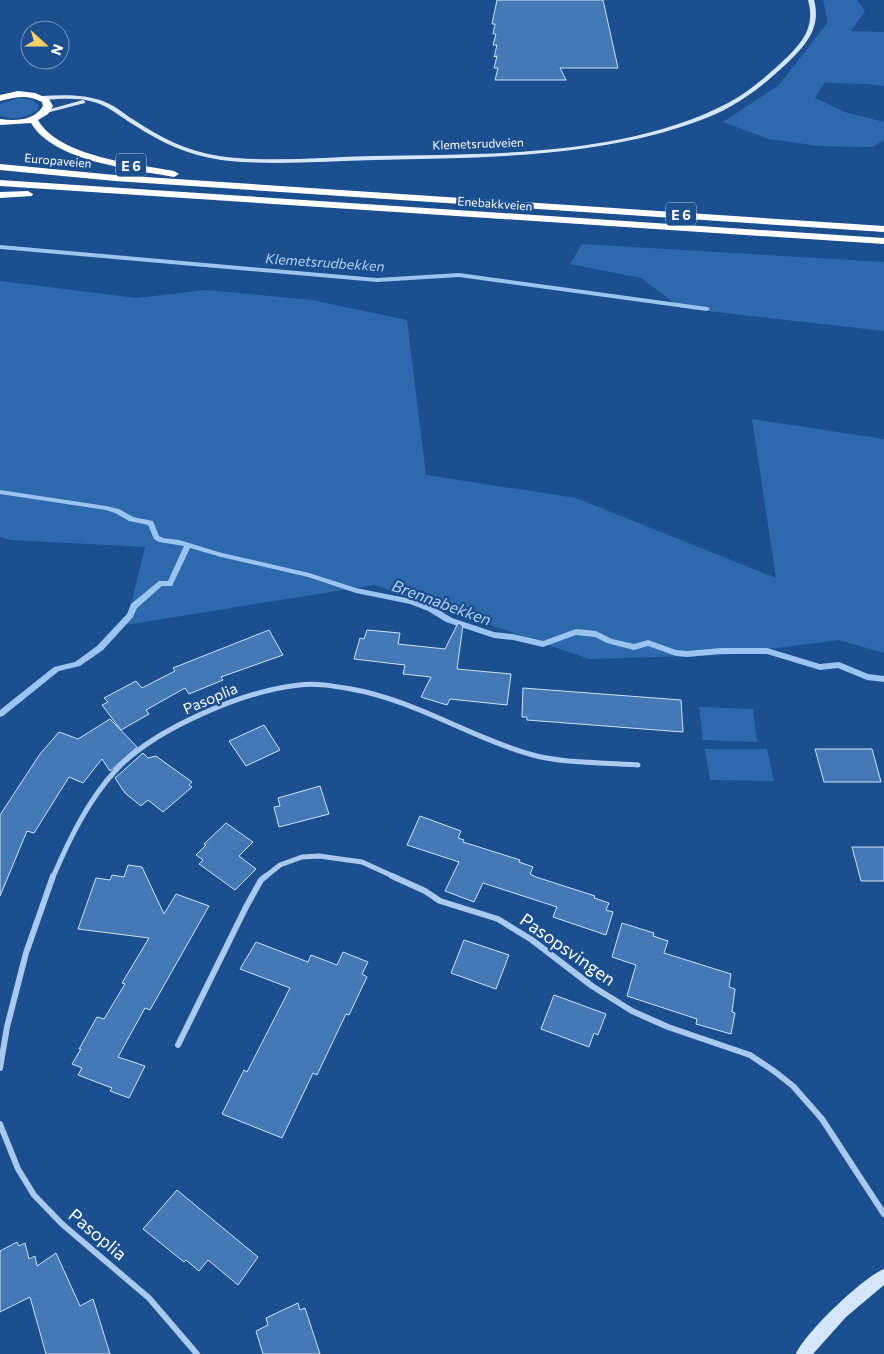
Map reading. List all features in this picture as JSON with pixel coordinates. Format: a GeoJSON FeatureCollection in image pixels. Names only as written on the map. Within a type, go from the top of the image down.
{"type":"FeatureCollection","features":[{"type":"Feature","properties":{"kind":"highway"},"geometry":{"type":"LineString","coordinates":[[0,98],[20,94],[42,98],[48,106],[46,110],[33,119],[0,122]]}},
{"type":"Feature","properties":{"kind":"highway","name":"E 6"},"geometry":{"type":"LineString","coordinates":[[33,119],[42,132],[81,152],[129,165],[242,186]]}},
{"type":"Feature","properties":{"kind":"highway","name":"Europaveien"},"geometry":{"type":"LineString","coordinates":[[0,167],[115,178]]}},
{"type":"Feature","properties":{"kind":"highway","name":"Enebakkveien"},"geometry":{"type":"LineString","coordinates":[[115,178],[884,228]]}},
{"type":"Feature","properties":{"kind":"highway","name":"Europaveien"},"geometry":{"type":"LineString","coordinates":[[0,184],[104,191]]}},
{"type":"Feature","properties":{"kind":"highway","name":"E 6"},"geometry":{"type":"LineString","coordinates":[[0,195],[104,191]]}},
{"type":"Feature","properties":{"kind":"highway","name":"Enebakkveien"},"geometry":{"type":"LineString","coordinates":[[104,191],[884,241]]}},
{"type":"Feature","properties":{"kind":"street","name":"Klemetsrudveien"},"geometry":{"type":"LineString","coordinates":[[42,98],[73,96],[108,105],[152,134],[176,147],[199,154],[237,159],[378,158],[517,152],[579,147],[620,141],[671,128],[724,108],[745,96],[779,68],[811,31],[815,15],[811,0]]}},
{"type":"Feature","properties":{"kind":"street"},"geometry":{"type":"LineString","coordinates":[[46,110],[92,100]]}},
{"type":"Feature","properties":{"kind":"street","name":"Pasoplia"},"geometry":{"type":"LineString","coordinates":[[0,1068],[7,1021],[38,913],[57,864],[82,819],[110,778],[128,759],[163,734],[210,711],[258,693],[276,689],[309,685],[334,686],[373,695],[493,742],[534,755],[552,759],[638,765]]}},
{"type":"Feature","properties":{"kind":"street","name":"Pasopsvingen"},"geometry":{"type":"LineString","coordinates":[[178,1045],[261,880],[280,865],[302,857],[319,856],[362,862],[425,892],[440,902],[498,919],[516,929],[592,986],[632,1010],[668,1027],[750,1055],[774,1071],[794,1086],[822,1119],[884,1214]]}},
{"type":"Feature","properties":{"kind":"street","name":"Pasoplia"},"geometry":{"type":"LineString","coordinates":[[0,1124],[18,1169],[34,1196],[62,1224],[149,1298],[197,1354]]}},
{"type":"Feature","properties":{"kind":"street"},"geometry":{"type":"LineString","coordinates":[[803,1354],[833,1320],[869,1286],[884,1276]]}},
{"type":"Feature","properties":{"kind":"shaded area"},"geometry":{"type":"Polygon","coordinates":[[[823,0],[857,0],[865,11],[851,31],[884,32],[884,86],[824,83],[815,98],[845,112],[884,122],[884,140],[872,147],[819,146],[769,139],[723,122],[779,85],[828,22],[823,0]]]}},
{"type":"Feature","properties":{"kind":"shaded area"},"geometry":{"type":"Polygon","coordinates":[[[19,98],[32,100],[38,105],[38,109],[20,117],[0,116],[0,104],[19,98]]]}},
{"type":"Feature","properties":{"kind":"shaded area"},"geometry":{"type":"Polygon","coordinates":[[[582,244],[884,262],[884,331],[681,308],[641,278],[570,264],[582,244]]]}},
{"type":"Feature","properties":{"kind":"shaded area"},"geometry":{"type":"Polygon","coordinates":[[[0,281],[136,298],[207,290],[312,300],[407,320],[426,475],[576,498],[776,578],[752,419],[884,439],[884,653],[839,640],[724,655],[589,659],[374,585],[126,625],[145,547],[11,540],[0,537],[0,281]]]}},
{"type":"Feature","properties":{"kind":"shaded area"},"geometry":{"type":"Polygon","coordinates":[[[699,707],[753,709],[757,742],[703,740],[699,707]]]}},
{"type":"Feature","properties":{"kind":"shaded area"},"geometry":{"type":"Polygon","coordinates":[[[705,749],[767,749],[774,781],[710,780],[705,749]]]}},
{"type":"Feature","properties":{"kind":"building"},"geometry":{"type":"Polygon","coordinates":[[[497,0],[603,0],[618,68],[560,68],[566,80],[495,80],[498,68],[494,68],[497,56],[494,57],[497,45],[493,45],[496,34],[493,34],[495,24],[492,24],[497,0]]]}},
{"type":"Feature","properties":{"kind":"building"},"geometry":{"type":"Polygon","coordinates":[[[458,623],[463,625],[457,669],[511,674],[507,705],[450,699],[447,705],[421,697],[431,677],[403,674],[405,665],[354,659],[360,638],[364,639],[367,630],[400,633],[398,644],[445,649],[458,623]]]}},
{"type":"Feature","properties":{"kind":"building"},"geometry":{"type":"Polygon","coordinates":[[[269,630],[283,655],[221,677],[223,680],[189,694],[185,688],[146,710],[149,714],[121,730],[102,705],[108,702],[104,698],[136,681],[142,688],[175,671],[173,668],[269,630]]]}},
{"type":"Feature","properties":{"kind":"building"},"geometry":{"type":"Polygon","coordinates":[[[523,688],[681,700],[683,732],[527,720],[527,717],[522,717],[523,688]]]}},
{"type":"Feature","properties":{"kind":"building"},"geometry":{"type":"Polygon","coordinates":[[[110,719],[137,747],[110,771],[102,759],[83,783],[69,777],[34,833],[27,831],[0,896],[0,815],[40,754],[59,732],[78,739],[110,719]]]}},
{"type":"Feature","properties":{"kind":"building"},"geometry":{"type":"Polygon","coordinates":[[[264,725],[280,750],[246,766],[229,741],[264,725]]]}},
{"type":"Feature","properties":{"kind":"building"},"geometry":{"type":"Polygon","coordinates":[[[815,749],[872,749],[881,782],[824,782],[815,749]]]}},
{"type":"Feature","properties":{"kind":"building"},"geometry":{"type":"Polygon","coordinates":[[[143,753],[148,758],[156,756],[192,782],[189,785],[192,787],[163,812],[148,800],[141,806],[125,793],[115,778],[143,753]]]}},
{"type":"Feature","properties":{"kind":"building"},"geometry":{"type":"Polygon","coordinates":[[[320,786],[329,814],[279,827],[274,807],[280,806],[278,798],[320,786]]]}},
{"type":"Feature","properties":{"kind":"building"},"geometry":{"type":"Polygon","coordinates":[[[420,816],[461,831],[458,838],[464,840],[463,842],[520,860],[519,862],[533,867],[530,874],[536,877],[595,896],[594,898],[609,903],[606,910],[613,912],[606,935],[553,917],[557,907],[483,883],[474,902],[445,891],[459,862],[407,845],[420,816]]]}},
{"type":"Feature","properties":{"kind":"building"},"geometry":{"type":"Polygon","coordinates":[[[226,823],[253,842],[239,856],[256,869],[235,890],[199,864],[203,860],[196,855],[206,845],[204,844],[226,823]]]}},
{"type":"Feature","properties":{"kind":"building"},"geometry":{"type":"Polygon","coordinates":[[[852,847],[884,847],[884,881],[861,881],[852,847]]]}},
{"type":"Feature","properties":{"kind":"building"},"geometry":{"type":"Polygon","coordinates":[[[128,865],[142,867],[164,914],[176,894],[209,906],[150,1010],[145,1008],[118,1057],[145,1066],[129,1098],[110,1091],[112,1088],[78,1075],[82,1068],[72,1064],[97,1017],[104,1019],[125,984],[122,983],[149,938],[78,929],[96,878],[110,880],[112,875],[124,877],[128,865]]]}},
{"type":"Feature","properties":{"kind":"building"},"geometry":{"type":"Polygon","coordinates":[[[622,923],[654,933],[653,936],[668,941],[664,953],[731,974],[729,987],[735,989],[732,1012],[735,1013],[731,1034],[696,1024],[697,1019],[627,996],[636,965],[612,957],[622,923]]]}},
{"type":"Feature","properties":{"kind":"building"},"geometry":{"type":"Polygon","coordinates":[[[464,940],[509,955],[496,989],[451,973],[464,940]]]}},
{"type":"Feature","properties":{"kind":"building"},"geometry":{"type":"Polygon","coordinates":[[[256,942],[308,962],[311,955],[337,965],[343,952],[368,962],[362,974],[367,977],[349,1015],[346,1014],[317,1075],[313,1073],[282,1138],[222,1114],[244,1070],[247,1072],[290,988],[240,969],[256,942]]]}},
{"type":"Feature","properties":{"kind":"building"},"geometry":{"type":"Polygon","coordinates":[[[554,995],[606,1014],[598,1035],[594,1033],[589,1047],[541,1029],[554,995]]]}},
{"type":"Feature","properties":{"kind":"building"},"geometry":{"type":"Polygon","coordinates":[[[177,1190],[258,1257],[238,1285],[208,1260],[199,1271],[186,1260],[184,1262],[143,1229],[177,1190]]]}},
{"type":"Feature","properties":{"kind":"building"},"geometry":{"type":"Polygon","coordinates":[[[17,1242],[19,1246],[25,1243],[29,1259],[35,1256],[37,1266],[56,1253],[80,1306],[93,1299],[110,1354],[46,1354],[30,1297],[0,1312],[0,1251],[17,1242]]]}},
{"type":"Feature","properties":{"kind":"building"},"geometry":{"type":"Polygon","coordinates":[[[298,1303],[300,1310],[305,1308],[320,1354],[263,1354],[256,1331],[268,1325],[266,1318],[298,1303]]]}},
{"type":"Feature","properties":{"kind":"waterway","name":"Klemetsrudbekken"},"geometry":{"type":"LineString","coordinates":[[0,247],[377,280],[459,275],[707,309]]}},
{"type":"Feature","properties":{"kind":"waterway","name":"Brennabekken"},"geometry":{"type":"LineString","coordinates":[[0,492],[117,511],[131,519],[151,523],[156,537],[161,540],[179,542],[221,555],[309,575],[356,590],[411,602],[431,609],[449,620],[494,635],[543,644],[576,632],[596,634],[610,641],[634,647],[648,643],[676,653],[767,651],[820,667],[839,665],[867,677],[884,679]]}},
{"type":"Feature","properties":{"kind":"waterway"},"geometry":{"type":"LineString","coordinates":[[0,714],[57,669],[77,664],[100,648],[130,615],[134,606],[161,583],[170,584],[188,545]]}}]}
